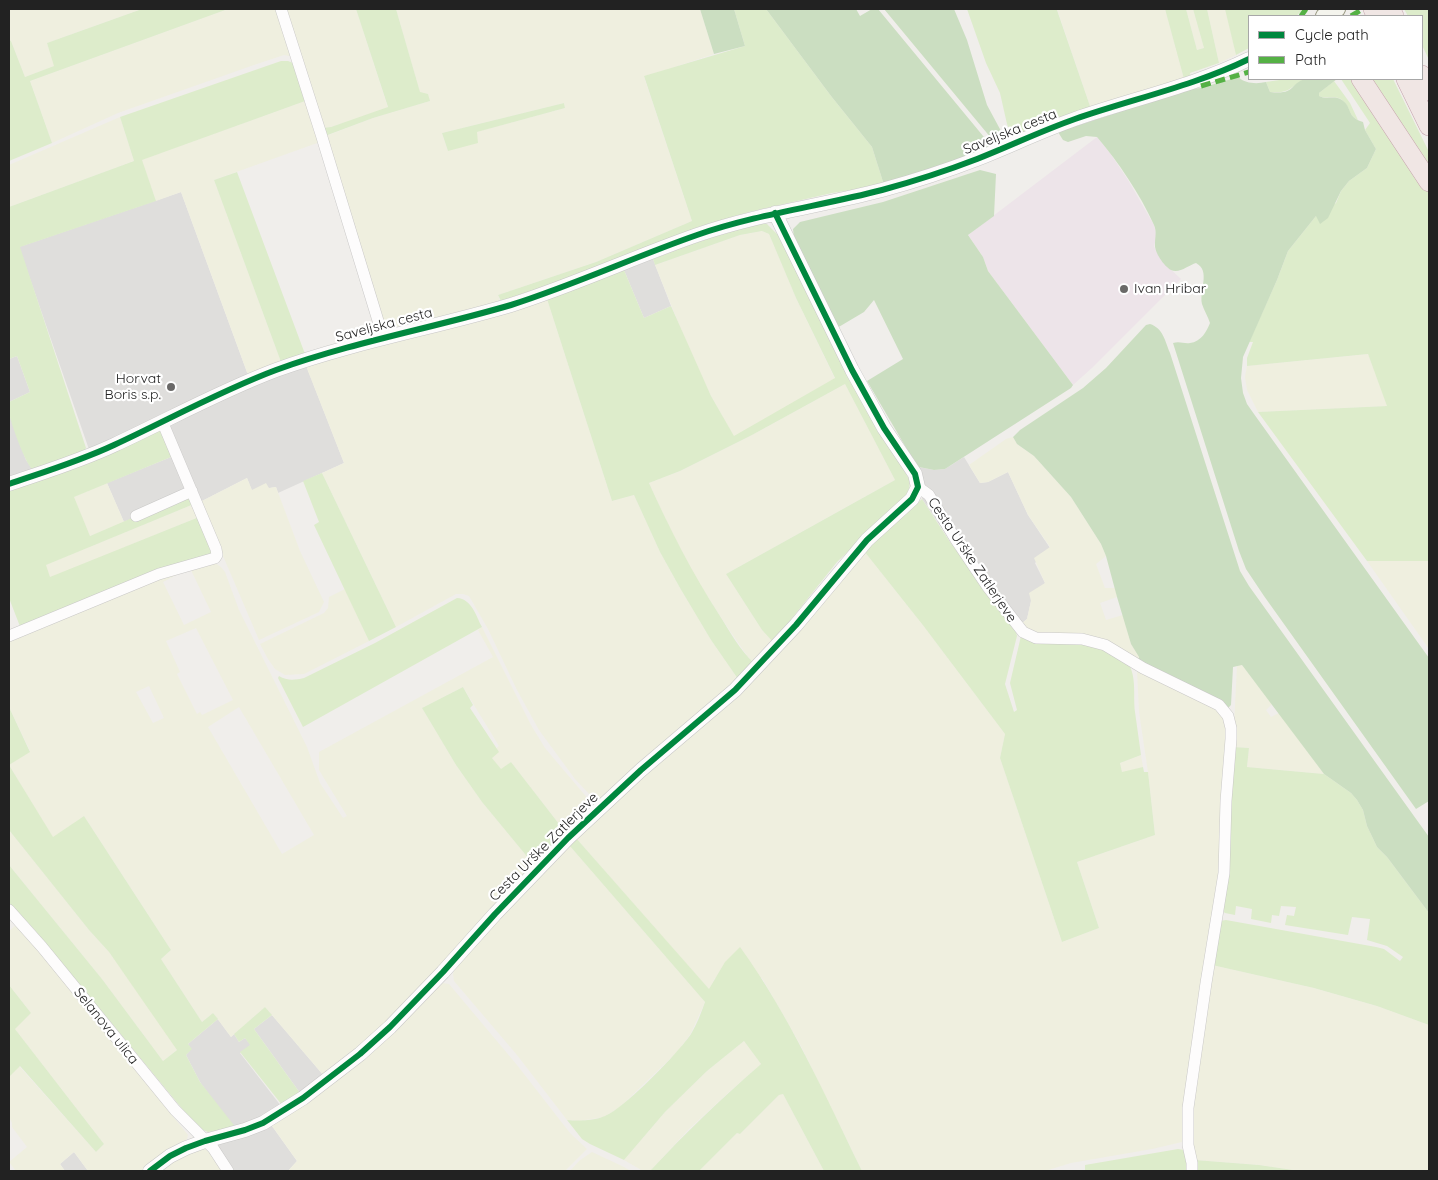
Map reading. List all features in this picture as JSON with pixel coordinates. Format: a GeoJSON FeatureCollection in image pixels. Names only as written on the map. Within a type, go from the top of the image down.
{"type":"FeatureCollection","features":[{"type":"Feature","properties":{"kind":"highway"},"geometry":{"type":"LineString","coordinates":[[1423,77],[1429,91]]}},
{"type":"Feature","properties":{"kind":"highway"},"geometry":{"type":"LineString","coordinates":[[1361,80],[1429,182]]}},
{"type":"Feature","properties":{"kind":"highway"},"geometry":{"type":"LineString","coordinates":[[1406,80],[1429,126]]}},
{"type":"Feature","properties":{"kind":"main road"},"geometry":{"type":"LineString","coordinates":[[1325,15],[1337,9]]}},
{"type":"Feature","properties":{"kind":"street","name":"Saveljska cesta"},"geometry":{"type":"LineString","coordinates":[[281,9],[383,337]]}},
{"type":"Feature","properties":{"kind":"street","name":"Saveljska cesta"},"geometry":{"type":"LineString","coordinates":[[9,484],[95,453],[210,397],[259,376],[305,360],[383,337],[487,312],[542,295],[697,235],[775,213],[872,192],[936,174],[1065,123],[1214,74],[1248,59]]}},
{"type":"Feature","properties":{"kind":"street"},"geometry":{"type":"LineString","coordinates":[[775,213],[852,370],[884,428],[913,470],[918,487]]}},
{"type":"Feature","properties":{"kind":"street"},"geometry":{"type":"LineString","coordinates":[[9,636],[159,574],[215,558],[217,555],[216,549],[162,421]]}},
{"type":"Feature","properties":{"kind":"street","name":"Cesta Urške Zatlerjeve"},"geometry":{"type":"LineString","coordinates":[[150,1171],[170,1156],[205,1141],[263,1123],[326,1081],[360,1054],[390,1027],[568,838],[641,770],[741,684],[796,625],[867,540],[912,499],[918,487],[929,494],[956,540],[987,586],[1023,632],[1036,638],[1082,639],[1104,645],[1142,668],[1219,704],[1228,716],[1231,728],[1226,800],[1224,873],[1188,1108],[1188,1145],[1192,1171]]}},
{"type":"Feature","properties":{"kind":"street"},"geometry":{"type":"LineString","coordinates":[[136,516],[192,491]]}},
{"type":"Feature","properties":{"kind":"street","name":"Selanova ulica"},"geometry":{"type":"LineString","coordinates":[[9,910],[42,947],[174,1110],[213,1148],[228,1171]]}},
{"type":"Feature","properties":{"kind":"shaded area"},"geometry":{"type":"Polygon","coordinates":[[[1097,137],[1128,180],[1154,225],[1157,236],[1154,246],[1156,251],[1165,264],[1181,279],[1073,385],[988,271],[983,257],[968,235],[1097,137]]]}},
{"type":"Feature","properties":{"kind":"shaded area"},"geometry":{"type":"Polygon","coordinates":[[[181,192],[248,375],[302,355],[344,463],[278,493],[276,487],[252,491],[247,478],[200,502],[188,494],[124,522],[107,483],[171,457],[93,461],[19,247],[181,192]]]}},
{"type":"Feature","properties":{"kind":"shaded area"},"geometry":{"type":"Polygon","coordinates":[[[653,259],[671,306],[644,318],[624,270],[653,259]]]}},
{"type":"Feature","properties":{"kind":"shaded area"},"geometry":{"type":"Polygon","coordinates":[[[17,356],[30,392],[9,402],[9,359],[17,356]]]}},
{"type":"Feature","properties":{"kind":"shaded area"},"geometry":{"type":"Polygon","coordinates":[[[9,413],[26,460],[34,471],[9,479],[9,413]]]}},
{"type":"Feature","properties":{"kind":"shaded area"},"geometry":{"type":"Polygon","coordinates":[[[964,457],[980,483],[988,482],[1008,472],[1028,515],[1050,548],[1035,563],[1045,583],[1031,601],[1027,619],[1020,625],[957,551],[922,499],[924,490],[919,467],[934,470],[945,469],[964,457]]]}},
{"type":"Feature","properties":{"kind":"shaded area"},"geometry":{"type":"Polygon","coordinates":[[[272,1015],[324,1076],[300,1093],[254,1029],[272,1015]]]}},
{"type":"Feature","properties":{"kind":"shaded area"},"geometry":{"type":"Polygon","coordinates":[[[218,1019],[231,1037],[234,1034],[239,1042],[245,1038],[251,1045],[240,1053],[288,1115],[272,1126],[297,1161],[288,1171],[233,1171],[215,1148],[208,1132],[219,1132],[215,1103],[200,1082],[186,1055],[191,1049],[188,1044],[218,1019]]]}},
{"type":"Feature","properties":{"kind":"shaded area"},"geometry":{"type":"Polygon","coordinates":[[[74,1152],[88,1171],[65,1171],[60,1164],[74,1152]]]}},
{"type":"Feature","properties":{"kind":"green space"},"geometry":{"type":"Polygon","coordinates":[[[9,9],[142,9],[47,43],[55,66],[25,77],[9,40],[9,9]]]}},
{"type":"Feature","properties":{"kind":"green space"},"geometry":{"type":"Polygon","coordinates":[[[142,9],[228,9],[30,81],[52,143],[9,161],[9,40],[25,77],[54,66],[47,43],[142,9]]]}},
{"type":"Feature","properties":{"kind":"green space"},"geometry":{"type":"Polygon","coordinates":[[[228,9],[278,9],[292,53],[289,56],[284,55],[251,66],[118,113],[52,143],[30,81],[228,9]]]}},
{"type":"Feature","properties":{"kind":"green space"},"geometry":{"type":"Polygon","coordinates":[[[284,9],[356,9],[388,108],[331,127],[322,128],[284,9]]]}},
{"type":"Feature","properties":{"kind":"green space"},"geometry":{"type":"Polygon","coordinates":[[[356,9],[396,9],[420,92],[428,94],[430,101],[373,118],[325,136],[322,128],[331,127],[388,107],[356,9]]]}},
{"type":"Feature","properties":{"kind":"green space"},"geometry":{"type":"Polygon","coordinates":[[[396,9],[700,9],[714,54],[644,77],[692,221],[596,262],[498,295],[500,301],[464,312],[392,328],[380,316],[326,136],[373,118],[430,101],[420,93],[396,9]],[[564,103],[442,133],[448,151],[476,132],[565,108],[564,103]]]}},
{"type":"Feature","properties":{"kind":"green space"},"geometry":{"type":"Polygon","coordinates":[[[700,9],[734,9],[745,46],[714,54],[700,9]]]}},
{"type":"Feature","properties":{"kind":"green space"},"geometry":{"type":"Polygon","coordinates":[[[734,9],[766,9],[872,147],[884,185],[832,193],[749,212],[698,227],[601,267],[501,301],[498,295],[596,262],[692,221],[644,76],[745,46],[734,9]]]}},
{"type":"Feature","properties":{"kind":"green space"},"geometry":{"type":"Polygon","coordinates":[[[766,9],[856,9],[860,16],[872,9],[878,9],[993,148],[884,185],[872,147],[766,9]]]}},
{"type":"Feature","properties":{"kind":"green space"},"geometry":{"type":"Polygon","coordinates":[[[884,9],[954,9],[967,40],[987,105],[1001,131],[1002,138],[998,145],[991,138],[884,9]]]}},
{"type":"Feature","properties":{"kind":"green space"},"geometry":{"type":"Polygon","coordinates":[[[967,9],[1058,9],[1091,109],[1020,135],[1010,131],[1000,93],[986,63],[967,9]]]}},
{"type":"Feature","properties":{"kind":"green space"},"geometry":{"type":"Polygon","coordinates":[[[1057,9],[1165,9],[1184,79],[1091,109],[1057,9]]]}},
{"type":"Feature","properties":{"kind":"green space"},"geometry":{"type":"Polygon","coordinates":[[[1165,9],[1186,9],[1197,50],[1204,48],[1193,9],[1207,9],[1219,63],[1190,73],[1191,77],[1184,79],[1165,9]]]}},
{"type":"Feature","properties":{"kind":"green space"},"geometry":{"type":"Polygon","coordinates":[[[1186,9],[1193,9],[1204,48],[1197,50],[1186,9]]]}},
{"type":"Feature","properties":{"kind":"green space"},"geometry":{"type":"Polygon","coordinates":[[[1207,9],[1226,9],[1236,55],[1219,63],[1207,9]]]}},
{"type":"Feature","properties":{"kind":"green space"},"geometry":{"type":"Polygon","coordinates":[[[1225,9],[1304,9],[1297,15],[1248,15],[1248,49],[1236,55],[1225,9]]]}},
{"type":"Feature","properties":{"kind":"green space"},"geometry":{"type":"Polygon","coordinates":[[[1404,9],[1429,9],[1429,60],[1423,47],[1423,15],[1407,15],[1404,9]]]}},
{"type":"Feature","properties":{"kind":"green space"},"geometry":{"type":"Polygon","coordinates":[[[281,61],[293,63],[308,100],[142,160],[156,201],[20,247],[86,448],[84,452],[34,471],[19,444],[9,410],[9,402],[30,392],[17,356],[9,359],[9,207],[134,161],[120,117],[281,61]]]}},
{"type":"Feature","properties":{"kind":"green space"},"geometry":{"type":"Polygon","coordinates":[[[1238,77],[1252,83],[1266,82],[1270,92],[1278,93],[1288,91],[1302,80],[1336,80],[1319,93],[1319,96],[1342,100],[1348,106],[1354,118],[1363,122],[1365,130],[1376,149],[1367,168],[1349,181],[1341,191],[1328,218],[1320,224],[1316,216],[1288,251],[1243,357],[1241,378],[1247,404],[1429,658],[1429,801],[1416,809],[1246,569],[1173,343],[1197,341],[1203,336],[1209,326],[1210,323],[1201,299],[1203,271],[1196,263],[1174,271],[1163,262],[1156,251],[1154,225],[1148,213],[1128,179],[1097,137],[1086,136],[1068,142],[1063,140],[1058,132],[1190,89],[1201,88],[1238,77]]]}},
{"type":"Feature","properties":{"kind":"green space"},"geometry":{"type":"Polygon","coordinates":[[[1304,80],[1283,92],[1270,92],[1266,82],[1304,80]]]}},
{"type":"Feature","properties":{"kind":"green space"},"geometry":{"type":"Polygon","coordinates":[[[1342,80],[1354,80],[1429,190],[1429,561],[1367,561],[1258,412],[1387,406],[1368,354],[1247,366],[1247,358],[1253,342],[1249,342],[1288,251],[1316,216],[1336,203],[1341,191],[1349,181],[1367,168],[1376,149],[1365,130],[1370,123],[1342,80]]]}},
{"type":"Feature","properties":{"kind":"green space"},"geometry":{"type":"Polygon","coordinates":[[[1367,80],[1393,80],[1429,152],[1429,174],[1367,80]]]}},
{"type":"Feature","properties":{"kind":"green space"},"geometry":{"type":"Polygon","coordinates":[[[1334,81],[1350,103],[1358,120],[1353,117],[1341,99],[1319,96],[1319,93],[1334,81]]]}},
{"type":"Feature","properties":{"kind":"green space"},"geometry":{"type":"Polygon","coordinates":[[[308,100],[320,142],[214,180],[281,362],[248,375],[181,192],[156,201],[141,160],[308,100]]]}},
{"type":"Feature","properties":{"kind":"green space"},"geometry":{"type":"Polygon","coordinates":[[[564,103],[565,108],[477,132],[478,143],[448,151],[442,133],[564,103]]]}},
{"type":"Feature","properties":{"kind":"green space"},"geometry":{"type":"Polygon","coordinates":[[[120,117],[134,161],[9,207],[9,165],[120,117]]]}},
{"type":"Feature","properties":{"kind":"green space"},"geometry":{"type":"Polygon","coordinates":[[[980,170],[996,174],[994,216],[968,235],[983,257],[988,271],[1073,385],[945,469],[934,470],[919,467],[867,381],[903,359],[874,300],[864,312],[837,328],[794,238],[793,229],[800,222],[883,202],[980,170]]]}},
{"type":"Feature","properties":{"kind":"green space"},"geometry":{"type":"Polygon","coordinates":[[[237,172],[305,354],[281,362],[214,180],[237,172]]]}},
{"type":"Feature","properties":{"kind":"green space"},"geometry":{"type":"Polygon","coordinates":[[[759,223],[767,224],[779,236],[824,328],[909,479],[910,485],[902,500],[837,562],[773,642],[762,630],[726,574],[895,480],[845,384],[752,435],[680,471],[649,483],[673,534],[700,584],[736,641],[754,663],[738,679],[711,640],[680,588],[660,552],[634,495],[612,501],[547,299],[624,270],[644,318],[671,306],[711,396],[734,436],[835,378],[796,298],[769,234],[762,231],[740,235],[655,265],[653,259],[692,244],[759,223]]]}},
{"type":"Feature","properties":{"kind":"green space"},"geometry":{"type":"Polygon","coordinates":[[[762,231],[769,234],[796,298],[835,379],[734,437],[693,359],[655,265],[740,235],[762,231]]]}},
{"type":"Feature","properties":{"kind":"green space"},"geometry":{"type":"Polygon","coordinates":[[[547,299],[612,501],[634,495],[660,552],[680,588],[711,640],[738,679],[598,801],[575,779],[539,730],[517,690],[488,629],[469,596],[456,594],[396,627],[322,473],[344,463],[306,366],[547,299]]]}},
{"type":"Feature","properties":{"kind":"green space"},"geometry":{"type":"Polygon","coordinates":[[[1150,324],[1161,332],[1170,353],[1240,571],[1429,837],[1429,913],[1387,857],[1377,847],[1367,826],[1363,810],[1357,800],[1351,793],[1324,774],[1242,665],[1233,667],[1231,705],[1228,708],[1139,664],[1139,657],[1131,644],[1101,544],[1071,497],[1034,456],[1017,444],[1013,437],[1020,430],[1083,388],[1106,368],[1146,325],[1150,324]]]}},
{"type":"Feature","properties":{"kind":"green space"},"geometry":{"type":"Polygon","coordinates":[[[1368,354],[1388,406],[1258,412],[1247,390],[1245,377],[1247,366],[1368,354]]]}},
{"type":"Feature","properties":{"kind":"green space"},"geometry":{"type":"Polygon","coordinates":[[[845,384],[895,480],[726,574],[762,630],[773,642],[754,663],[730,631],[696,579],[674,538],[649,483],[680,471],[752,435],[845,384]]]}},
{"type":"Feature","properties":{"kind":"green space"},"geometry":{"type":"Polygon","coordinates":[[[160,430],[171,457],[74,497],[90,536],[188,494],[194,504],[46,565],[50,577],[199,517],[213,555],[21,629],[9,598],[9,491],[98,459],[160,430]]]}},
{"type":"Feature","properties":{"kind":"green space"},"geometry":{"type":"Polygon","coordinates":[[[1013,437],[1017,444],[1034,456],[1071,497],[1101,544],[1106,556],[1096,564],[1105,588],[1115,588],[1117,597],[1100,603],[1106,620],[1123,615],[1131,644],[1139,657],[1139,664],[1031,635],[1020,625],[1027,619],[1031,601],[1029,593],[1045,583],[1034,558],[1050,547],[1028,515],[1008,472],[988,482],[980,483],[969,465],[1006,439],[1013,437]]]}},
{"type":"Feature","properties":{"kind":"green space"},"geometry":{"type":"Polygon","coordinates":[[[322,473],[396,627],[369,641],[314,525],[319,522],[303,481],[322,473]]]}},
{"type":"Feature","properties":{"kind":"green space"},"geometry":{"type":"Polygon","coordinates":[[[247,478],[252,490],[266,483],[269,488],[276,487],[300,551],[324,602],[319,612],[259,640],[200,502],[247,478]]]}},
{"type":"Feature","properties":{"kind":"green space"},"geometry":{"type":"Polygon","coordinates":[[[107,483],[124,522],[90,536],[73,497],[107,483]]]}},
{"type":"Feature","properties":{"kind":"green space"},"geometry":{"type":"Polygon","coordinates":[[[922,499],[950,542],[1014,625],[1017,636],[1005,684],[1014,712],[1017,710],[1010,683],[1021,636],[1087,641],[1128,663],[1133,674],[1135,712],[1141,755],[1120,763],[1122,772],[1143,767],[1144,772],[1148,772],[1155,835],[1077,862],[1099,928],[1062,942],[1000,758],[1005,734],[864,551],[922,499]]]}},
{"type":"Feature","properties":{"kind":"green space"},"geometry":{"type":"Polygon","coordinates":[[[194,504],[199,517],[50,578],[45,565],[194,504]]]}},
{"type":"Feature","properties":{"kind":"green space"},"geometry":{"type":"Polygon","coordinates":[[[864,551],[1005,734],[1000,758],[1062,942],[1099,928],[1077,862],[1155,835],[1139,712],[1137,669],[1211,704],[1228,723],[1221,873],[1185,1138],[1182,1142],[1071,1163],[1045,1171],[862,1171],[801,1046],[762,978],[715,978],[709,990],[576,838],[625,792],[864,551]]]}},
{"type":"Feature","properties":{"kind":"green space"},"geometry":{"type":"Polygon","coordinates":[[[1367,561],[1429,561],[1429,649],[1367,561]]]}},
{"type":"Feature","properties":{"kind":"green space"},"geometry":{"type":"Polygon","coordinates":[[[215,563],[225,572],[239,610],[307,747],[320,783],[343,818],[347,816],[319,770],[319,752],[493,657],[478,630],[482,627],[531,725],[545,748],[589,800],[591,808],[566,833],[511,762],[501,770],[489,754],[499,746],[463,687],[422,708],[456,765],[482,802],[534,865],[400,1009],[324,1076],[265,1007],[231,1037],[213,1013],[202,1022],[161,959],[171,950],[84,816],[53,838],[9,765],[30,751],[9,707],[9,639],[178,570],[215,563]],[[190,568],[163,582],[184,625],[211,612],[190,568]],[[196,628],[166,641],[180,672],[177,674],[197,714],[200,712],[202,715],[233,700],[196,628]],[[149,686],[136,692],[153,723],[164,718],[149,686]],[[239,707],[208,727],[282,854],[314,835],[239,707]]]}},
{"type":"Feature","properties":{"kind":"green space"},"geometry":{"type":"Polygon","coordinates":[[[345,589],[369,641],[304,674],[285,675],[275,669],[260,644],[324,613],[328,608],[329,597],[345,589]]]}},
{"type":"Feature","properties":{"kind":"green space"},"geometry":{"type":"Polygon","coordinates":[[[457,598],[466,601],[470,605],[482,627],[303,727],[278,678],[279,676],[291,680],[304,678],[375,643],[457,598]]]}},
{"type":"Feature","properties":{"kind":"green space"},"geometry":{"type":"Polygon","coordinates":[[[1242,665],[1272,704],[1266,710],[1271,717],[1279,713],[1324,774],[1247,767],[1249,748],[1233,747],[1237,666],[1242,665]]]}},
{"type":"Feature","properties":{"kind":"green space"},"geometry":{"type":"Polygon","coordinates":[[[463,687],[473,705],[470,708],[499,752],[492,758],[501,769],[511,762],[566,833],[534,865],[482,802],[456,765],[422,708],[463,687]]]}},
{"type":"Feature","properties":{"kind":"green space"},"geometry":{"type":"Polygon","coordinates":[[[9,707],[30,752],[9,765],[9,707]]]}},
{"type":"Feature","properties":{"kind":"green space"},"geometry":{"type":"Polygon","coordinates":[[[1233,747],[1249,748],[1247,767],[1324,774],[1351,793],[1357,800],[1363,810],[1367,826],[1377,847],[1387,857],[1429,913],[1429,1025],[1377,1006],[1314,988],[1212,965],[1220,921],[1226,920],[1376,947],[1384,949],[1400,961],[1403,957],[1387,946],[1367,940],[1370,919],[1352,917],[1348,935],[1285,925],[1287,915],[1294,916],[1296,907],[1281,906],[1279,916],[1272,915],[1271,923],[1251,919],[1252,909],[1236,906],[1235,915],[1225,913],[1222,910],[1233,747]]]}},
{"type":"Feature","properties":{"kind":"green space"},"geometry":{"type":"Polygon","coordinates":[[[1141,755],[1143,767],[1122,773],[1120,763],[1141,755]]]}},
{"type":"Feature","properties":{"kind":"green space"},"geometry":{"type":"Polygon","coordinates":[[[9,765],[53,837],[84,816],[171,950],[161,959],[202,1022],[213,1013],[218,1019],[188,1044],[192,1049],[186,1055],[200,1082],[237,1129],[208,1132],[198,1128],[33,928],[9,903],[9,865],[102,979],[163,1061],[177,1050],[109,952],[89,930],[9,830],[9,765]]]}},
{"type":"Feature","properties":{"kind":"green space"},"geometry":{"type":"Polygon","coordinates":[[[9,830],[89,930],[109,952],[178,1049],[163,1061],[102,979],[9,865],[9,830]]]}},
{"type":"Feature","properties":{"kind":"green space"},"geometry":{"type":"Polygon","coordinates":[[[576,838],[709,989],[725,962],[740,947],[791,1029],[862,1171],[824,1171],[783,1094],[779,1095],[740,1134],[737,1133],[699,1171],[650,1171],[704,1116],[761,1064],[744,1041],[707,1071],[665,1112],[624,1160],[582,1139],[567,1120],[600,1118],[614,1111],[625,1102],[664,1066],[685,1042],[695,1026],[705,1002],[569,845],[576,838]]]}},
{"type":"Feature","properties":{"kind":"green space"},"geometry":{"type":"Polygon","coordinates":[[[569,845],[705,1002],[691,1033],[679,1050],[620,1107],[604,1117],[579,1121],[567,1120],[517,1055],[454,981],[453,974],[456,965],[569,845]]]}},
{"type":"Feature","properties":{"kind":"green space"},"geometry":{"type":"Polygon","coordinates":[[[15,926],[20,927],[188,1135],[187,1139],[142,1171],[88,1171],[74,1152],[60,1164],[65,1171],[16,1171],[9,1162],[27,1147],[12,1127],[9,1117],[9,1077],[19,1066],[96,1152],[104,1144],[14,1028],[31,1013],[9,985],[9,931],[15,926]]]}},
{"type":"Feature","properties":{"kind":"green space"},"geometry":{"type":"Polygon","coordinates":[[[1212,965],[1314,988],[1377,1006],[1429,1025],[1429,1171],[1300,1171],[1259,1165],[1195,1160],[1191,1111],[1212,965]]]}},
{"type":"Feature","properties":{"kind":"green space"},"geometry":{"type":"Polygon","coordinates":[[[443,983],[449,984],[517,1065],[570,1133],[587,1149],[565,1171],[288,1171],[297,1161],[272,1126],[292,1112],[443,983]]]}},
{"type":"Feature","properties":{"kind":"green space"},"geometry":{"type":"Polygon","coordinates":[[[9,985],[31,1013],[15,1029],[104,1144],[96,1152],[20,1066],[9,1077],[9,985]]]}},
{"type":"Feature","properties":{"kind":"green space"},"geometry":{"type":"Polygon","coordinates":[[[265,1007],[272,1015],[254,1029],[300,1093],[282,1105],[240,1052],[250,1045],[245,1038],[239,1042],[234,1034],[265,1007]]]}},
{"type":"Feature","properties":{"kind":"green space"},"geometry":{"type":"Polygon","coordinates":[[[744,1041],[761,1064],[688,1130],[650,1171],[643,1171],[624,1160],[665,1112],[707,1071],[744,1041]]]}},
{"type":"Feature","properties":{"kind":"green space"},"geometry":{"type":"Polygon","coordinates":[[[783,1094],[824,1171],[699,1171],[737,1133],[740,1134],[779,1095],[783,1094]]]}},
{"type":"Feature","properties":{"kind":"green space"},"geometry":{"type":"Polygon","coordinates":[[[204,1146],[209,1149],[224,1171],[159,1171],[175,1159],[204,1146]]]}},
{"type":"Feature","properties":{"kind":"green space"},"geometry":{"type":"Polygon","coordinates":[[[1178,1149],[1184,1150],[1189,1171],[1085,1171],[1085,1165],[1178,1149]]]}},
{"type":"Feature","properties":{"kind":"green space"},"geometry":{"type":"Polygon","coordinates":[[[592,1152],[631,1171],[570,1171],[579,1161],[592,1152]]]}},
{"type":"Feature","properties":{"kind":"green space"},"geometry":{"type":"Polygon","coordinates":[[[1195,1160],[1259,1165],[1300,1171],[1195,1171],[1195,1160]]]}},
{"type":"Feature","properties":{"kind":"marked path"},"geometry":{"type":"LineString","coordinates":[[1302,15],[1306,9]]}},
{"type":"Feature","properties":{"kind":"marked path"},"geometry":{"type":"LineString","coordinates":[[1353,15],[1363,9]]}},
{"type":"Feature","properties":{"kind":"marked path"},"geometry":{"type":"LineString","coordinates":[[1201,86],[1248,72]]}},
{"type":"Feature","properties":{"kind":"cycle path"},"geometry":{"type":"LineString","coordinates":[[9,484],[101,451],[214,396],[255,378],[305,360],[511,305],[558,289],[697,235],[743,221],[882,190],[930,176],[977,159],[1050,128],[1185,85],[1248,59]]}},
{"type":"Feature","properties":{"kind":"cycle path"},"geometry":{"type":"LineString","coordinates":[[150,1171],[170,1156],[186,1148],[263,1123],[303,1098],[360,1054],[390,1027],[443,972],[495,914],[568,838],[641,770],[735,690],[796,625],[867,540],[912,499],[918,487],[915,474],[884,428],[852,370],[775,213]]}},
{"type":"Feature","properties":{"kind":"place","name":"Ivan Hribar"},"geometry":{"type":"Point","coordinates":[1124,289]}},
{"type":"Feature","properties":{"kind":"place","name":"Horvat Boris s.p."},"geometry":{"type":"Point","coordinates":[171,387]}}]}
